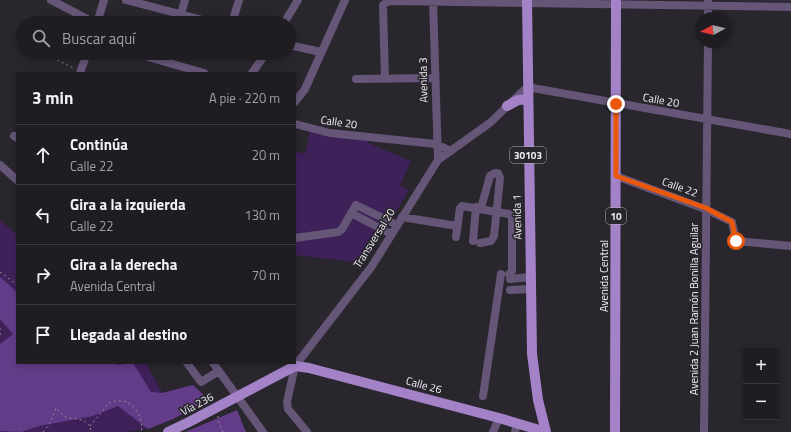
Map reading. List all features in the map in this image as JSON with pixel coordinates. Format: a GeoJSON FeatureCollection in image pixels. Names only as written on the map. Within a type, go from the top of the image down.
{"type":"FeatureCollection","features":[{"type":"Feature","properties":{"kind":"main road","name":"Avenida 1"},"geometry":{"type":"LineString","coordinates":[[527,1],[527,87],[532,354],[538,400],[546,432]]}},
{"type":"Feature","properties":{"kind":"main road","name":"Avenida Central"},"geometry":{"type":"LineString","coordinates":[[614,431],[616,2]]}},
{"type":"Feature","properties":{"kind":"main road"},"geometry":{"type":"LineString","coordinates":[[507,106],[518,100],[528,99]]}},
{"type":"Feature","properties":{"kind":"main road","name":"Transversal 20"},"geometry":{"type":"LineString","coordinates":[[236,396],[293,364]]}},
{"type":"Feature","properties":{"kind":"main road","name":"Calle 26"},"geometry":{"type":"LineString","coordinates":[[293,364],[498,418],[516,428],[546,432]]}},
{"type":"Feature","properties":{"kind":"main road","name":"Vía 236"},"geometry":{"type":"LineString","coordinates":[[168,432],[236,396]]}},
{"type":"Feature","properties":{"kind":"street"},"geometry":{"type":"LineString","coordinates":[[51,0],[82,16]]}},
{"type":"Feature","properties":{"kind":"street"},"geometry":{"type":"LineString","coordinates":[[98,16],[104,0]]}},
{"type":"Feature","properties":{"kind":"street"},"geometry":{"type":"LineString","coordinates":[[126,0],[188,16]]}},
{"type":"Feature","properties":{"kind":"street"},"geometry":{"type":"LineString","coordinates":[[181,14],[185,0]]}},
{"type":"Feature","properties":{"kind":"street"},"geometry":{"type":"LineString","coordinates":[[234,16],[239,0]]}},
{"type":"Feature","properties":{"kind":"street"},"geometry":{"type":"LineString","coordinates":[[288,16],[298,0]]}},
{"type":"Feature","properties":{"kind":"street"},"geometry":{"type":"LineString","coordinates":[[296,101],[305,89],[345,0]]}},
{"type":"Feature","properties":{"kind":"street"},"geometry":{"type":"LineString","coordinates":[[385,80],[383,5],[392,1],[434,0],[708,3],[791,8]]}},
{"type":"Feature","properties":{"kind":"street","name":"Avenida 3"},"geometry":{"type":"LineString","coordinates":[[434,0],[434,78],[436,144],[438,160]]}},
{"type":"Feature","properties":{"kind":"street"},"geometry":{"type":"LineString","coordinates":[[296,47],[321,52]]}},
{"type":"Feature","properties":{"kind":"street","name":"Avenida 2 Juan Ramón Bonilla Aguilar"},"geometry":{"type":"LineString","coordinates":[[704,432],[708,48]]}},
{"type":"Feature","properties":{"kind":"street"},"geometry":{"type":"LineString","coordinates":[[81,72],[85,60]]}},
{"type":"Feature","properties":{"kind":"street"},"geometry":{"type":"LineString","coordinates":[[158,60],[200,72]]}},
{"type":"Feature","properties":{"kind":"street"},"geometry":{"type":"LineString","coordinates":[[253,72],[261,60]]}},
{"type":"Feature","properties":{"kind":"street"},"geometry":{"type":"LineString","coordinates":[[356,79],[385,80],[434,78]]}},
{"type":"Feature","properties":{"kind":"street","name":"Calle 20"},"geometry":{"type":"LineString","coordinates":[[527,87],[791,134]]}},
{"type":"Feature","properties":{"kind":"street","name":"Transversal 20"},"geometry":{"type":"LineString","coordinates":[[296,360],[372,266],[438,160],[491,122],[527,87]]}},
{"type":"Feature","properties":{"kind":"street","name":"Calle 20"},"geometry":{"type":"LineString","coordinates":[[296,124],[330,133],[436,144],[452,151]]}},
{"type":"Feature","properties":{"kind":"street"},"geometry":{"type":"LineString","coordinates":[[0,165],[16,179]]}},
{"type":"Feature","properties":{"kind":"street"},"geometry":{"type":"LineString","coordinates":[[495,172],[498,173],[500,178],[496,211],[494,236],[491,241],[476,242],[479,208],[490,176],[495,172]]}},
{"type":"Feature","properties":{"kind":"street","name":"Calle 22"},"geometry":{"type":"LineString","coordinates":[[616,176],[706,208],[732,222],[736,241],[791,246]]}},
{"type":"Feature","properties":{"kind":"street"},"geometry":{"type":"LineString","coordinates":[[296,238],[338,232],[342,229],[356,204],[397,225]]}},
{"type":"Feature","properties":{"kind":"street"},"geometry":{"type":"LineString","coordinates":[[456,237],[460,208],[466,205],[509,214],[512,216],[513,266],[512,271],[507,276],[483,396]]}},
{"type":"Feature","properties":{"kind":"street"},"geometry":{"type":"LineString","coordinates":[[351,213],[391,234]]}},
{"type":"Feature","properties":{"kind":"street"},"geometry":{"type":"LineString","coordinates":[[373,224],[378,214]]}},
{"type":"Feature","properties":{"kind":"street"},"geometry":{"type":"LineString","coordinates":[[402,217],[457,226]]}},
{"type":"Feature","properties":{"kind":"street"},"geometry":{"type":"LineString","coordinates":[[507,276],[530,276]]}},
{"type":"Feature","properties":{"kind":"street"},"geometry":{"type":"LineString","coordinates":[[510,290],[530,289]]}},
{"type":"Feature","properties":{"kind":"street"},"geometry":{"type":"LineString","coordinates":[[188,364],[202,382],[219,371]]}},
{"type":"Feature","properties":{"kind":"street"},"geometry":{"type":"LineString","coordinates":[[214,364],[263,432]]}},
{"type":"Feature","properties":{"kind":"street"},"geometry":{"type":"LineString","coordinates":[[293,364],[287,402],[288,409],[307,432]]}},
{"type":"Feature","properties":{"kind":"street"},"geometry":{"type":"LineString","coordinates":[[493,432],[498,418]]}},
{"type":"Feature","properties":{"kind":"path"},"geometry":{"type":"LineString","coordinates":[[58,60],[81,72]]}},
{"type":"Feature","properties":{"kind":"path"},"geometry":{"type":"LineString","coordinates":[[0,272],[16,284]]}},
{"type":"Feature","properties":{"kind":"path"},"geometry":{"type":"LineString","coordinates":[[0,328],[0,337]]}},
{"type":"Feature","properties":{"kind":"path"},"geometry":{"type":"LineString","coordinates":[[90,426],[109,403],[123,401],[131,404],[139,415],[143,427],[141,432]]}},
{"type":"Feature","properties":{"kind":"path"},"geometry":{"type":"LineString","coordinates":[[43,432],[49,425],[56,408],[66,417],[83,420],[90,426],[91,432]]}},
{"type":"Feature","properties":{"kind":"path"},"geometry":{"type":"LineString","coordinates":[[219,414],[218,421],[223,432]]}},
{"type":"Feature","properties":{"kind":"shaded area"},"geometry":{"type":"Polygon","coordinates":[[[717,0],[791,0],[791,2],[717,0]]]}},
{"type":"Feature","properties":{"kind":"shaded area"},"geometry":{"type":"Polygon","coordinates":[[[310,131],[368,139],[368,143],[411,161],[400,185],[409,190],[365,263],[296,255],[296,151],[305,154],[310,131]]]}},
{"type":"Feature","properties":{"kind":"shaded area"},"geometry":{"type":"Polygon","coordinates":[[[0,220],[16,234],[16,364],[147,364],[162,393],[193,385],[209,400],[173,419],[148,429],[124,432],[0,432],[0,220]]]}},
{"type":"Feature","properties":{"kind":"shaded area"},"geometry":{"type":"Polygon","coordinates":[[[0,277],[16,291],[16,364],[134,364],[151,392],[162,393],[193,385],[209,400],[173,419],[148,429],[118,406],[93,416],[39,426],[21,432],[0,431],[0,344],[13,334],[0,319],[0,277]]]}},
{"type":"Feature","properties":{"kind":"shaded area"},"geometry":{"type":"Polygon","coordinates":[[[237,410],[246,432],[185,432],[237,410]]]}},
{"type":"Feature","properties":{"kind":"route"},"geometry":{"type":"LineString","coordinates":[[616,104],[616,176],[706,208],[732,222],[734,225],[734,238],[736,241]]}}]}
